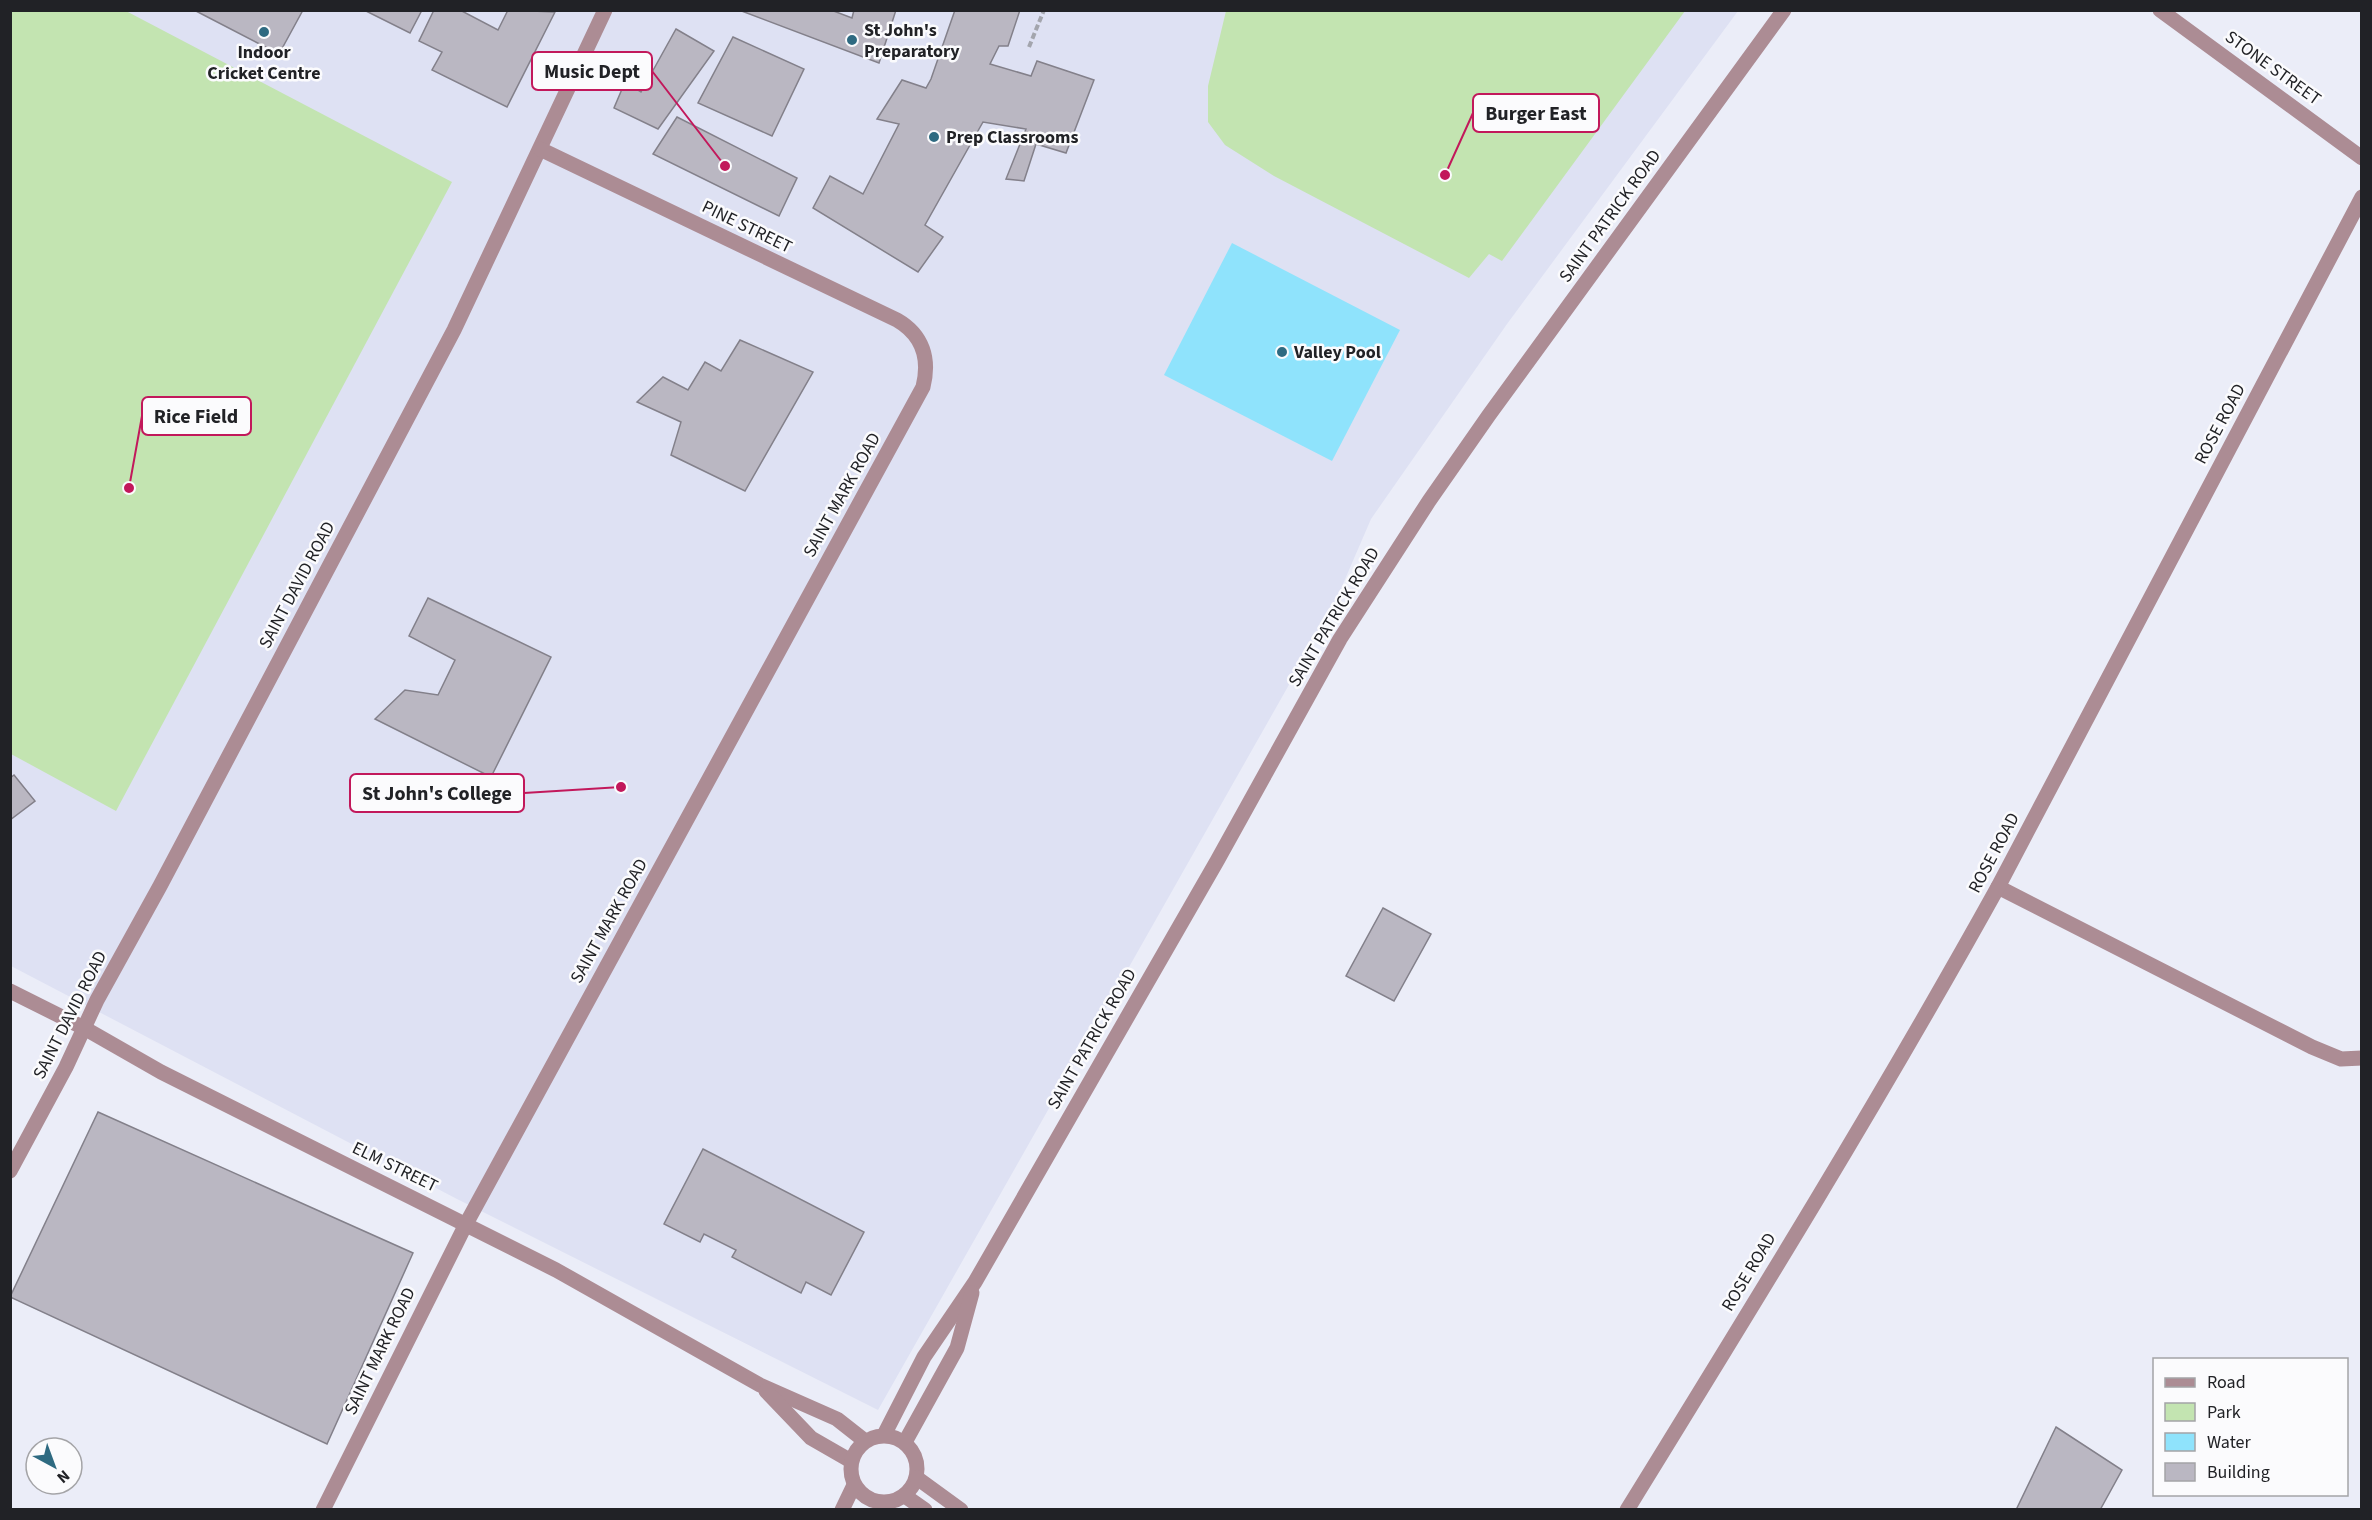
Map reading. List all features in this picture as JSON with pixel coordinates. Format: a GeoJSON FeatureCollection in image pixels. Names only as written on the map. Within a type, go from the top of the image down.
{"type":"FeatureCollection","features":[{"type":"Feature","properties":{"kind":"street","name":"SAINT DAVID ROAD"},"geometry":{"type":"LineString","coordinates":[[10,1171],[66,1067],[97,1000],[160,886],[454,330],[605,10]]}},
{"type":"Feature","properties":{"kind":"street","name":"SAINT PATRICK ROAD"},"geometry":{"type":"LineString","coordinates":[[884,1435],[924,1357],[975,1282],[1217,861],[1340,639],[1489,415],[1784,10]]}},
{"type":"Feature","properties":{"kind":"street","name":"STONE STREET"},"geometry":{"type":"LineString","coordinates":[[2160,10],[2361,158]]}},
{"type":"Feature","properties":{"kind":"street","name":"PINE STREET"},"geometry":{"type":"LineString","coordinates":[[540,149],[897,320],[915,334],[925,354]]}},
{"type":"Feature","properties":{"kind":"street","name":"ROSE ROAD"},"geometry":{"type":"LineString","coordinates":[[1627,1509],[1935,1000],[1998,887],[2361,197]]}},
{"type":"Feature","properties":{"kind":"street","name":"SAINT MARK ROAD"},"geometry":{"type":"LineString","coordinates":[[324,1509],[466,1224],[923,387],[926,376],[925,354]]}},
{"type":"Feature","properties":{"kind":"street"},"geometry":{"type":"LineString","coordinates":[[1998,887],[2312,1047],[2341,1059],[2361,1059]]}},
{"type":"Feature","properties":{"kind":"street","name":"ELM STREET"},"geometry":{"type":"LineString","coordinates":[[10,991],[84,1028],[161,1072],[556,1270],[760,1385],[837,1419],[865,1441]]}},
{"type":"Feature","properties":{"kind":"street","name":"SAINT PATRICK ROAD"},"geometry":{"type":"LineString","coordinates":[[905,1442],[957,1348],[975,1282]]}},
{"type":"Feature","properties":{"kind":"street","name":"ELM STREET"},"geometry":{"type":"LineString","coordinates":[[760,1385],[811,1438],[851,1461]]}},
{"type":"Feature","properties":{"kind":"street"},"geometry":{"type":"LineString","coordinates":[[884,1435],[905,1442],[916,1459],[917,1479],[905,1496],[892,1502],[875,1505],[854,1485],[851,1461],[856,1450],[865,1441],[884,1435]]}},
{"type":"Feature","properties":{"kind":"street"},"geometry":{"type":"LineString","coordinates":[[917,1479],[961,1509]]}},
{"type":"Feature","properties":{"kind":"street"},"geometry":{"type":"LineString","coordinates":[[842,1509],[854,1485]]}},
{"type":"Feature","properties":{"kind":"street"},"geometry":{"type":"LineString","coordinates":[[905,1496],[925,1509]]}},
{"type":"Feature","properties":{"kind":"path"},"geometry":{"type":"LineString","coordinates":[[1029,47],[1044,10]]}},
{"type":"Feature","properties":{"kind":"shaded area"},"geometry":{"type":"Polygon","coordinates":[[[10,11],[1738,11],[1507,324],[1371,519],[1333,607],[878,1410],[457,1199],[11,966],[10,11]]]}},
{"type":"Feature","properties":{"kind":"green space"},"geometry":{"type":"Polygon","coordinates":[[[1226,10],[1685,11],[1502,261],[1489,254],[1469,278],[1274,176],[1225,145],[1208,122],[1208,86],[1226,10]]]}},
{"type":"Feature","properties":{"kind":"green space"},"geometry":{"type":"Polygon","coordinates":[[[10,11],[126,11],[452,182],[116,811],[11,754],[10,11]]]}},
{"type":"Feature","properties":{"kind":"water","name":"Valley Pool"},"geometry":{"type":"Polygon","coordinates":[[[1232,243],[1400,330],[1332,461],[1164,375],[1232,243]]]}},
{"type":"Feature","properties":{"kind":"building","name":"Indoor Cricket Centre"},"geometry":{"type":"Polygon","coordinates":[[[194,10],[303,10],[279,54],[194,10]]]}},
{"type":"Feature","properties":{"kind":"building"},"geometry":{"type":"Polygon","coordinates":[[[364,10],[422,10],[410,33],[364,10]]]}},
{"type":"Feature","properties":{"kind":"building"},"geometry":{"type":"Polygon","coordinates":[[[434,10],[460,10],[498,30],[508,10],[555,12],[507,107],[432,70],[442,52],[419,41],[434,10]]]}},
{"type":"Feature","properties":{"kind":"building","name":"St John's Preparatory"},"geometry":{"type":"Polygon","coordinates":[[[739,10],[831,10],[852,18],[854,10],[896,10],[879,63],[739,10]]]}},
{"type":"Feature","properties":{"kind":"building","name":"Prep Classrooms"},"geometry":{"type":"Polygon","coordinates":[[[955,10],[1020,10],[1008,46],[999,46],[990,64],[1031,76],[1037,61],[1094,80],[1066,153],[1036,144],[1024,181],[1006,179],[1026,129],[983,122],[925,225],[943,237],[918,272],[813,208],[830,176],[863,194],[899,124],[877,119],[902,80],[926,88],[955,10]]]}},
{"type":"Feature","properties":{"kind":"building"},"geometry":{"type":"Polygon","coordinates":[[[676,29],[714,51],[658,129],[614,108],[625,82],[641,92],[676,29]]]}},
{"type":"Feature","properties":{"kind":"building"},"geometry":{"type":"Polygon","coordinates":[[[733,37],[804,69],[772,136],[698,103],[733,37]]]}},
{"type":"Feature","properties":{"kind":"building"},"geometry":{"type":"Polygon","coordinates":[[[677,117],[797,178],[779,216],[653,154],[677,117]]]}},
{"type":"Feature","properties":{"kind":"building"},"geometry":{"type":"Polygon","coordinates":[[[740,340],[813,372],[745,491],[671,455],[681,422],[637,402],[663,377],[688,390],[705,362],[721,371],[740,340]]]}},
{"type":"Feature","properties":{"kind":"building"},"geometry":{"type":"Polygon","coordinates":[[[428,598],[551,657],[491,777],[375,719],[405,690],[438,695],[455,660],[409,636],[428,598]]]}},
{"type":"Feature","properties":{"kind":"building"},"geometry":{"type":"Polygon","coordinates":[[[14,775],[35,801],[10,820],[10,778],[14,775]]]}},
{"type":"Feature","properties":{"kind":"building"},"geometry":{"type":"Polygon","coordinates":[[[1383,908],[1431,934],[1394,1001],[1346,976],[1383,908]]]}},
{"type":"Feature","properties":{"kind":"building"},"geometry":{"type":"Polygon","coordinates":[[[98,1112],[413,1253],[327,1444],[10,1297],[98,1112]]]}},
{"type":"Feature","properties":{"kind":"building"},"geometry":{"type":"Polygon","coordinates":[[[703,1149],[864,1232],[831,1295],[806,1282],[801,1293],[732,1257],[736,1250],[704,1234],[700,1242],[664,1224],[703,1149]]]}},
{"type":"Feature","properties":{"kind":"building"},"geometry":{"type":"Polygon","coordinates":[[[2056,1427],[2122,1470],[2100,1510],[2016,1510],[2056,1427]]]}},
{"type":"Feature","properties":{"kind":"place","name":"Indoor Cricket Centre"},"geometry":{"type":"Point","coordinates":[264,32]}},
{"type":"Feature","properties":{"kind":"place","name":"St John's Preparatory"},"geometry":{"type":"Point","coordinates":[852,40]}},
{"type":"Feature","properties":{"kind":"place","name":"Prep Classrooms"},"geometry":{"type":"Point","coordinates":[934,137]}},
{"type":"Feature","properties":{"kind":"place","name":"Music Dept"},"geometry":{"type":"Point","coordinates":[725,166]}},
{"type":"Feature","properties":{"kind":"place","name":"Burger East"},"geometry":{"type":"Point","coordinates":[1445,175]}},
{"type":"Feature","properties":{"kind":"place","name":"Valley Pool"},"geometry":{"type":"Point","coordinates":[1282,352]}},
{"type":"Feature","properties":{"kind":"place","name":"Rice Field"},"geometry":{"type":"Point","coordinates":[129,488]}},
{"type":"Feature","properties":{"kind":"place","name":"St John's College"},"geometry":{"type":"Point","coordinates":[621,787]}}]}
